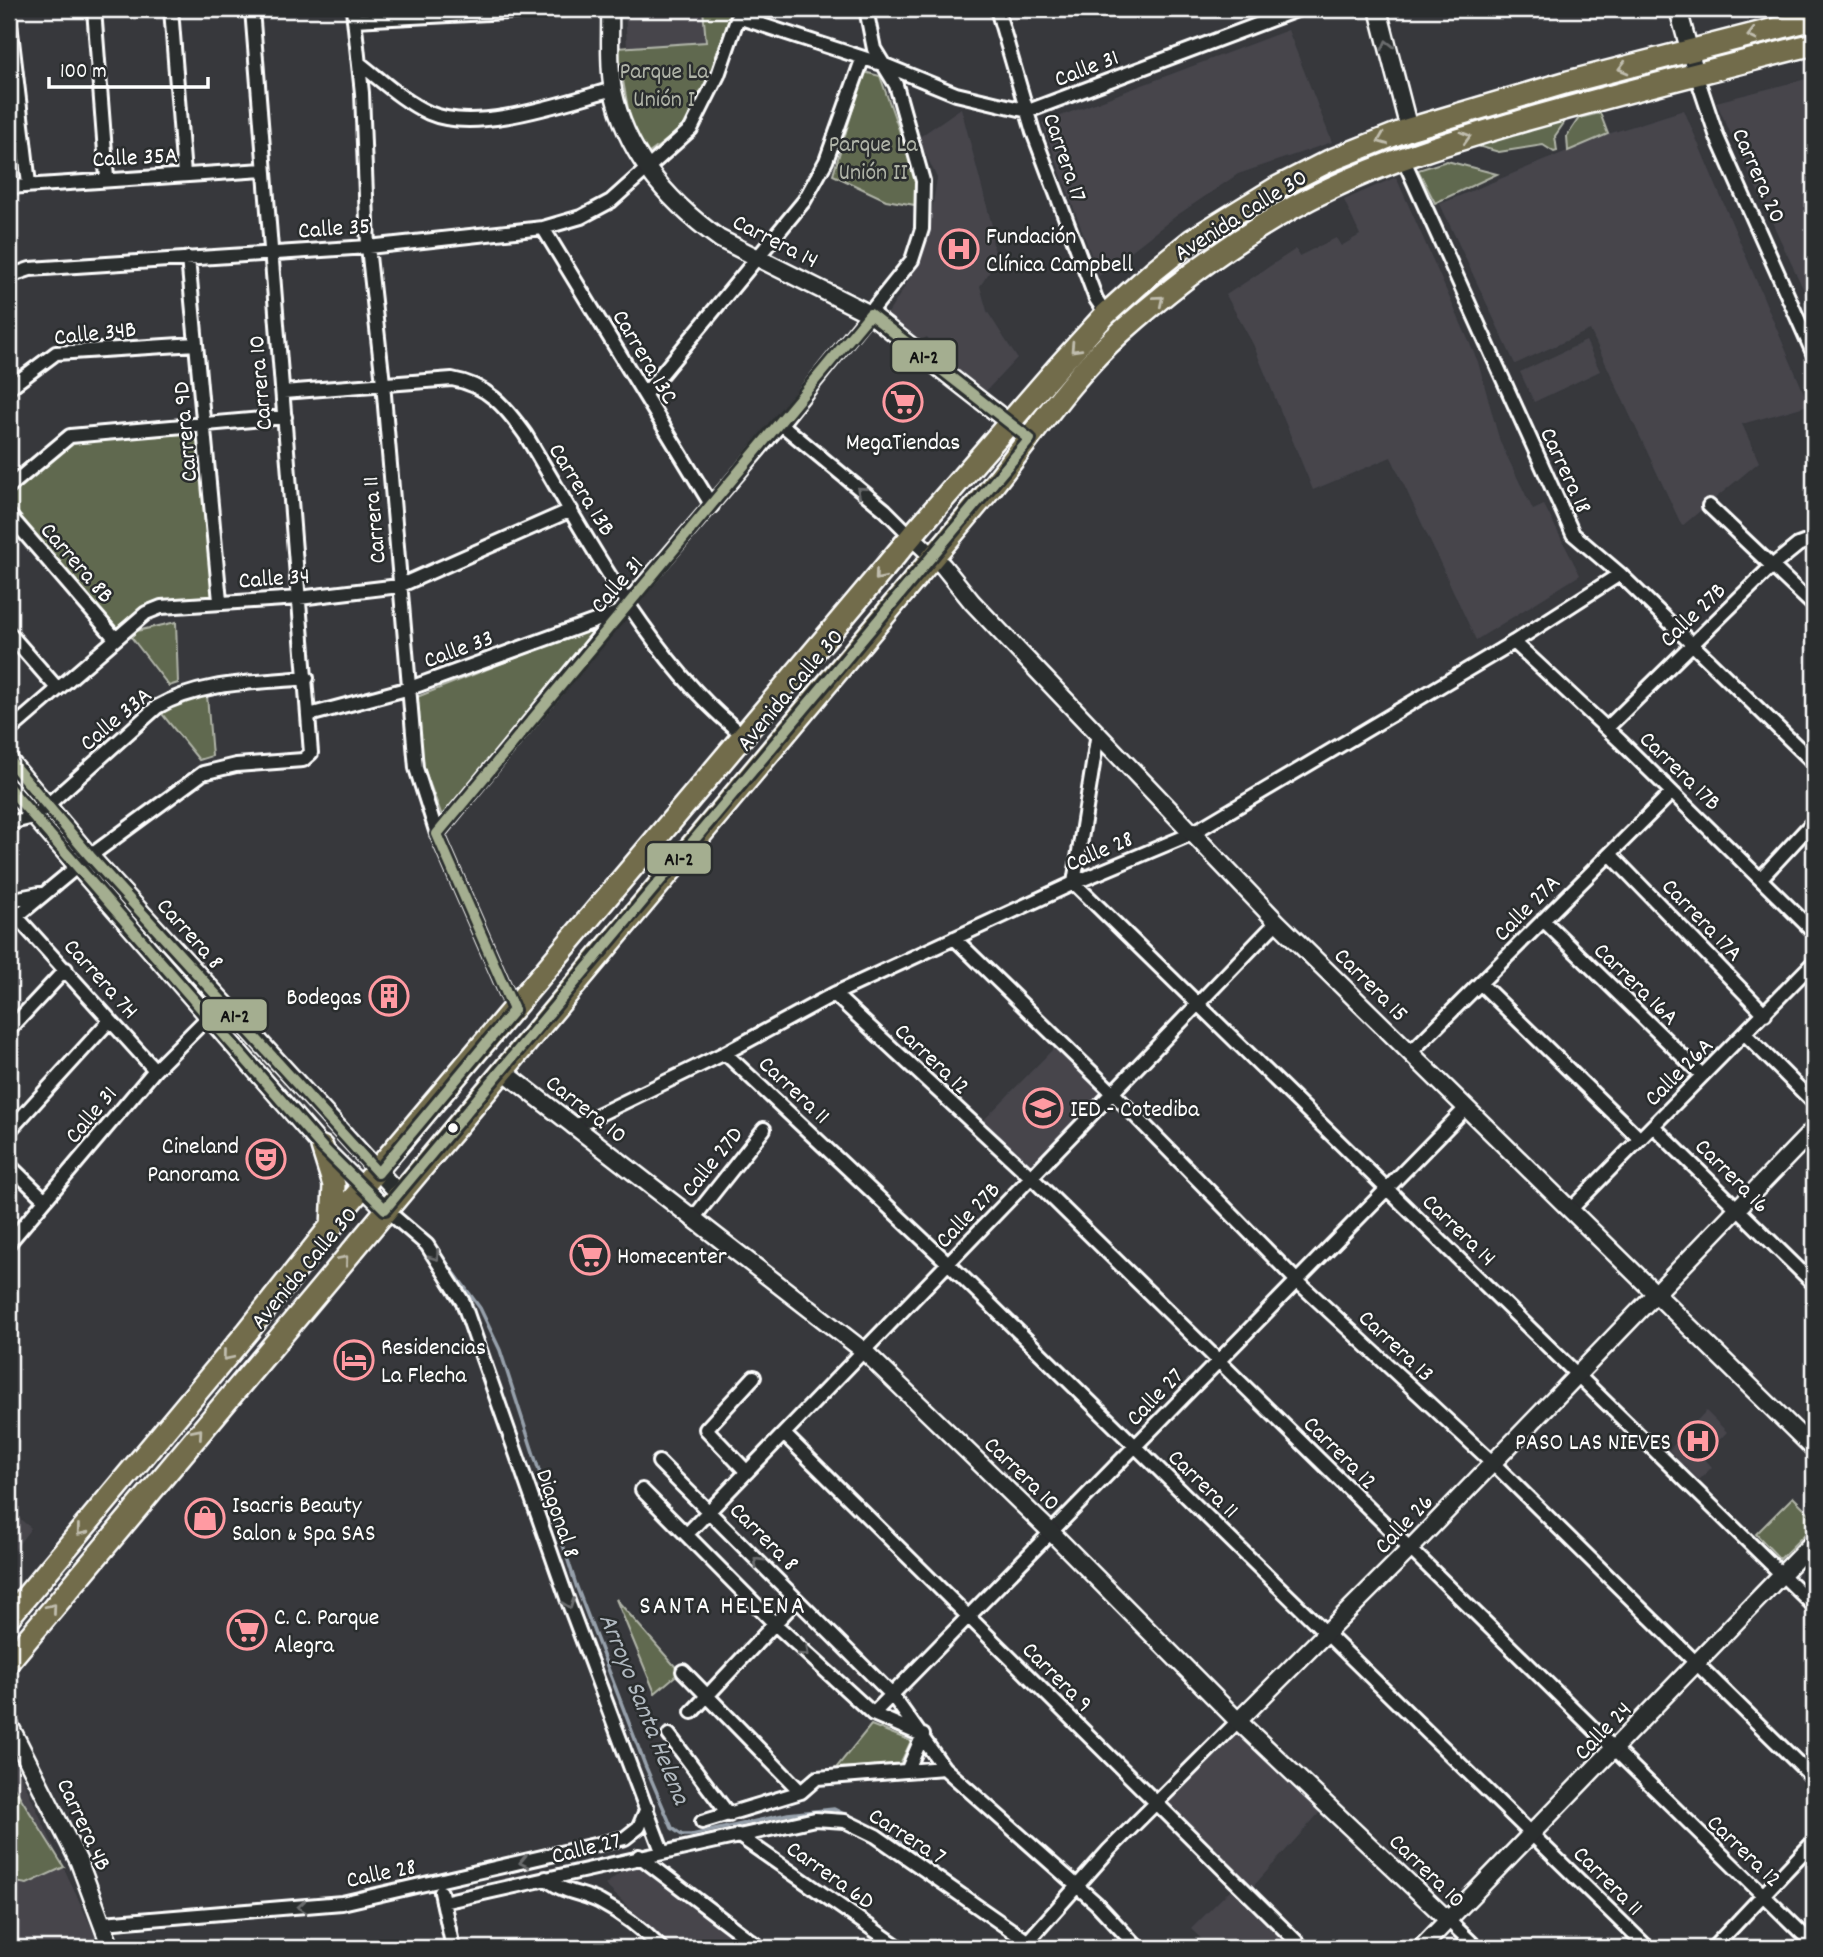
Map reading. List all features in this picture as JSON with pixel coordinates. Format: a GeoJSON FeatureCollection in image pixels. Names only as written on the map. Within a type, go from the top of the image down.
{"type":"FeatureCollection","features":[{"type":"Feature","properties":{"kind":"highway","name":"Avenida Calle 30"},"geometry":{"type":"LineString","coordinates":[[9,1617],[332,1227],[912,537],[1106,314],[1156,269],[1225,218],[1329,161],[1409,129],[1814,19]]}},
{"type":"Feature","properties":{"kind":"highway","name":"Avenida Calle 30"},"geometry":{"type":"LineString","coordinates":[[9,1661],[1030,439],[1075,380],[1119,334],[1221,252],[1329,189],[1403,158],[1570,107],[1814,44]]}},
{"type":"Feature","properties":{"kind":"highway"},"geometry":{"type":"LineString","coordinates":[[322,1147],[334,1185],[332,1227]]}},
{"type":"Feature","properties":{"kind":"street"},"geometry":{"type":"LineString","coordinates":[[94,9],[107,178]]}},
{"type":"Feature","properties":{"kind":"street"},"geometry":{"type":"LineString","coordinates":[[171,9],[184,175]]}},
{"type":"Feature","properties":{"kind":"street","name":"Carrera 10"},"geometry":{"type":"LineString","coordinates":[[90,856],[203,772],[236,765],[303,760],[311,753],[252,9]]}},
{"type":"Feature","properties":{"kind":"street"},"geometry":{"type":"LineString","coordinates":[[354,14],[568,9]]}},
{"type":"Feature","properties":{"kind":"street","name":"Carrera 14"},"geometry":{"type":"LineString","coordinates":[[610,9],[613,89],[628,135],[646,170],[720,239],[870,314],[1030,439]]}},
{"type":"Feature","properties":{"kind":"street"},"geometry":{"type":"LineString","coordinates":[[866,9],[874,49],[885,65]]}},
{"type":"Feature","properties":{"kind":"street","name":"Carrera 17"},"geometry":{"type":"LineString","coordinates":[[997,9],[1028,111],[1096,299],[1106,314]]}},
{"type":"Feature","properties":{"kind":"street","name":"Calle 31"},"geometry":{"type":"LineString","coordinates":[[1028,111],[1299,9]]}},
{"type":"Feature","properties":{"kind":"street"},"geometry":{"type":"LineString","coordinates":[[1378,9],[1409,129]]}},
{"type":"Feature","properties":{"kind":"street","name":"Carrera 20"},"geometry":{"type":"LineString","coordinates":[[1678,9],[1717,136],[1814,355]]}},
{"type":"Feature","properties":{"kind":"street"},"geometry":{"type":"LineString","coordinates":[[737,13],[862,60],[885,65],[956,94],[1028,111]]}},
{"type":"Feature","properties":{"kind":"street","name":"Calle 35"},"geometry":{"type":"LineString","coordinates":[[9,276],[30,269],[368,247],[543,228],[581,217],[611,201],[686,135],[696,121],[718,75],[737,13]]}},
{"type":"Feature","properties":{"kind":"street","name":"Carrera 11"},"geometry":{"type":"LineString","coordinates":[[354,14],[362,93],[368,247],[383,383],[416,768],[437,834],[514,1010]]}},
{"type":"Feature","properties":{"kind":"street"},"geometry":{"type":"LineString","coordinates":[[9,15],[29,184]]}},
{"type":"Feature","properties":{"kind":"street"},"geometry":{"type":"LineString","coordinates":[[645,394],[760,257],[816,181],[862,60]]}},
{"type":"Feature","properties":{"kind":"street"},"geometry":{"type":"LineString","coordinates":[[359,63],[390,88],[430,113],[470,120],[543,107],[613,89]]}},
{"type":"Feature","properties":{"kind":"street","name":"Calle 31"},"geometry":{"type":"LineString","coordinates":[[437,834],[619,612],[781,424],[912,260],[922,229],[923,181],[898,92],[885,65]]}},
{"type":"Feature","properties":{"kind":"street"},"geometry":{"type":"LineString","coordinates":[[362,93],[375,86],[390,88]]}},
{"type":"Feature","properties":{"kind":"street","name":"Carrera 18"},"geometry":{"type":"LineString","coordinates":[[1403,158],[1573,534],[1620,574],[1814,763]]}},
{"type":"Feature","properties":{"kind":"street","name":"Calle 35A"},"geometry":{"type":"LineString","coordinates":[[9,187],[107,178],[263,170]]}},
{"type":"Feature","properties":{"kind":"street","name":"Carrera 13C"},"geometry":{"type":"LineString","coordinates":[[543,228],[712,506]]}},
{"type":"Feature","properties":{"kind":"street","name":"Carrera 9D"},"geometry":{"type":"LineString","coordinates":[[188,258],[220,601]]}},
{"type":"Feature","properties":{"kind":"street","name":"Calle 34B"},"geometry":{"type":"LineString","coordinates":[[9,388],[56,353],[197,344]]}},
{"type":"Feature","properties":{"kind":"street","name":"Carrera 13B"},"geometry":{"type":"LineString","coordinates":[[383,383],[452,379],[472,382],[490,393],[508,410],[629,601],[711,709],[746,737]]}},
{"type":"Feature","properties":{"kind":"street"},"geometry":{"type":"LineString","coordinates":[[283,392],[383,383]]}},
{"type":"Feature","properties":{"kind":"street"},"geometry":{"type":"LineString","coordinates":[[9,487],[70,436],[285,417]]}},
{"type":"Feature","properties":{"kind":"street"},"geometry":{"type":"LineString","coordinates":[[781,424],[885,510],[912,537]]}},
{"type":"Feature","properties":{"kind":"street"},"geometry":{"type":"LineString","coordinates":[[1709,506],[1814,606]]}},
{"type":"Feature","properties":{"kind":"street","name":"Calle 34"},"geometry":{"type":"LineString","coordinates":[[9,731],[115,638],[146,613],[161,607],[220,601],[299,598],[399,586],[572,510]]}},
{"type":"Feature","properties":{"kind":"street","name":"Carrera 8B"},"geometry":{"type":"LineString","coordinates":[[9,515],[115,638]]}},
{"type":"Feature","properties":{"kind":"street","name":"Carrera 15"},"geometry":{"type":"LineString","coordinates":[[912,537],[1277,922],[1814,1449]]}},
{"type":"Feature","properties":{"kind":"street","name":"Calle 27B"},"geometry":{"type":"LineString","coordinates":[[1607,728],[1772,566],[1798,545],[1814,539]]}},
{"type":"Feature","properties":{"kind":"street","name":"Calle 28"},"geometry":{"type":"LineString","coordinates":[[573,1127],[725,1053],[834,994],[1074,883],[1191,834],[1514,642],[1620,574]]}},
{"type":"Feature","properties":{"kind":"street","name":"Calle 33"},"geometry":{"type":"LineString","coordinates":[[309,715],[410,688],[619,612]]}},
{"type":"Feature","properties":{"kind":"street"},"geometry":{"type":"LineString","coordinates":[[9,634],[57,688]]}},
{"type":"Feature","properties":{"kind":"street","name":"Carrera 17B"},"geometry":{"type":"LineString","coordinates":[[1514,642],[1607,728],[1814,932]]}},
{"type":"Feature","properties":{"kind":"street","name":"Calle 33A"},"geometry":{"type":"LineString","coordinates":[[9,823],[34,817],[158,707],[177,696],[204,688],[307,678]]}},
{"type":"Feature","properties":{"kind":"street"},"geometry":{"type":"LineString","coordinates":[[1074,883],[1098,733]]}},
{"type":"Feature","properties":{"kind":"street","name":"Carrera 8"},"geometry":{"type":"LineString","coordinates":[[9,761],[371,1181],[393,1202]]}},
{"type":"Feature","properties":{"kind":"street","name":"Carrera 8"},"geometry":{"type":"LineString","coordinates":[[9,788],[322,1147],[371,1181]]}},
{"type":"Feature","properties":{"kind":"street","name":"Calle 27A"},"geometry":{"type":"LineString","coordinates":[[1410,1053],[1672,792]]}},
{"type":"Feature","properties":{"kind":"street"},"geometry":{"type":"LineString","coordinates":[[1761,878],[1814,821]]}},
{"type":"Feature","properties":{"kind":"street","name":"Carrera 17A"},"geometry":{"type":"LineString","coordinates":[[1610,853],[1765,1014]]}},
{"type":"Feature","properties":{"kind":"street"},"geometry":{"type":"LineString","coordinates":[[12,919],[90,856]]}},
{"type":"Feature","properties":{"kind":"street","name":"Carrera 14"},"geometry":{"type":"LineString","coordinates":[[1074,883],[1814,1606]]}},
{"type":"Feature","properties":{"kind":"street"},"geometry":{"type":"LineString","coordinates":[[9,900],[43,893]]}},
{"type":"Feature","properties":{"kind":"street","name":"Carrera 7H"},"geometry":{"type":"LineString","coordinates":[[12,919],[66,969],[155,1070]]}},
{"type":"Feature","properties":{"kind":"street","name":"Carrera 16A"},"geometry":{"type":"LineString","coordinates":[[1543,920],[1702,1075]]}},
{"type":"Feature","properties":{"kind":"street","name":"Calle 27B"},"geometry":{"type":"LineString","coordinates":[[687,1534],[1277,922]]}},
{"type":"Feature","properties":{"kind":"street","name":"Carrera 13"},"geometry":{"type":"LineString","coordinates":[[954,938],[1113,1093],[1297,1281],[1493,1463],[1695,1665],[1814,1779]]}},
{"type":"Feature","properties":{"kind":"street","name":"Calle 26A"},"geometry":{"type":"LineString","coordinates":[[1570,1210],[1814,962]]}},
{"type":"Feature","properties":{"kind":"street"},"geometry":{"type":"LineString","coordinates":[[9,1030],[66,969]]}},
{"type":"Feature","properties":{"kind":"street"},"geometry":{"type":"LineString","coordinates":[[1480,983],[1640,1139]]}},
{"type":"Feature","properties":{"kind":"street","name":"Carrera 12"},"geometry":{"type":"LineString","coordinates":[[834,994],[1031,1177],[1814,1945]]}},
{"type":"Feature","properties":{"kind":"street","name":"Calle 31"},"geometry":{"type":"LineString","coordinates":[[9,1243],[155,1070],[209,1016]]}},
{"type":"Feature","properties":{"kind":"street"},"geometry":{"type":"LineString","coordinates":[[9,1131],[110,1020]]}},
{"type":"Feature","properties":{"kind":"street"},"geometry":{"type":"LineString","coordinates":[[1745,1034],[1814,1103]]}},
{"type":"Feature","properties":{"kind":"street","name":"Carrera 11"},"geometry":{"type":"LineString","coordinates":[[725,1053],[1136,1445],[1648,1948]]}},
{"type":"Feature","properties":{"kind":"street","name":"Carrera 10"},"geometry":{"type":"LineString","coordinates":[[502,1070],[691,1220],[863,1351],[1051,1532],[1238,1721],[1477,1948]]}},
{"type":"Feature","properties":{"kind":"street","name":"Calle 27"},"geometry":{"type":"LineString","coordinates":[[873,1714],[1466,1108]]}},
{"type":"Feature","properties":{"kind":"street","name":"Carrera 16"},"geometry":{"type":"LineString","coordinates":[[1653,1126],[1814,1284]]}},
{"type":"Feature","properties":{"kind":"street","name":"Calle 27D"},"geometry":{"type":"LineString","coordinates":[[691,1220],[764,1129]]}},
{"type":"Feature","properties":{"kind":"street","name":"Calle 26"},"geometry":{"type":"LineString","coordinates":[[1029,1946],[1076,1885],[1409,1550],[1814,1129]]}},
{"type":"Feature","properties":{"kind":"street"},"geometry":{"type":"LineString","coordinates":[[9,1165],[45,1200]]}},
{"type":"Feature","properties":{"kind":"street","name":"Diagonal 8"},"geometry":{"type":"LineString","coordinates":[[393,1202],[427,1245],[463,1301],[569,1604],[662,1851]]}},
{"type":"Feature","properties":{"kind":"street"},"geometry":{"type":"LineString","coordinates":[[747,1472],[707,1432],[708,1426],[754,1377]]}},
{"type":"Feature","properties":{"kind":"street","name":"Carrera 9"},"geometry":{"type":"LineString","coordinates":[[784,1434],[1303,1948]]}},
{"type":"Feature","properties":{"kind":"street","name":"Carrera 8"},"geometry":{"type":"LineString","coordinates":[[659,1462],[892,1695],[944,1768],[1076,1885],[1139,1948]]}},
{"type":"Feature","properties":{"kind":"street"},"geometry":{"type":"LineString","coordinates":[[642,1490],[776,1625],[873,1714],[923,1735],[908,1769]]}},
{"type":"Feature","properties":{"kind":"street","name":"Calle 24"},"geometry":{"type":"LineString","coordinates":[[1421,1948],[1814,1541]]}},
{"type":"Feature","properties":{"kind":"street"},"geometry":{"type":"LineString","coordinates":[[692,1712],[796,1601]]}},
{"type":"Feature","properties":{"kind":"street"},"geometry":{"type":"LineString","coordinates":[[683,1671],[801,1792]]}},
{"type":"Feature","properties":{"kind":"street","name":"Carrera 4B"},"geometry":{"type":"LineString","coordinates":[[9,1724],[79,1862],[111,1948]]}},
{"type":"Feature","properties":{"kind":"street"},"geometry":{"type":"LineString","coordinates":[[669,1735],[729,1815]]}},
{"type":"Feature","properties":{"kind":"street"},"geometry":{"type":"LineString","coordinates":[[702,1822],[729,1815],[756,1820],[817,1779],[908,1769],[944,1768]]}},
{"type":"Feature","properties":{"kind":"street","name":"Calle 28"},"geometry":{"type":"LineString","coordinates":[[103,1923],[342,1903],[373,1893],[439,1882],[625,1838],[639,1827],[647,1808]]}},
{"type":"Feature","properties":{"kind":"street","name":"Carrera 7"},"geometry":{"type":"LineString","coordinates":[[738,1835],[756,1820],[815,1818],[845,1821],[876,1836],[1029,1946]]}},
{"type":"Feature","properties":{"kind":"street","name":"Calle 27"},"geometry":{"type":"LineString","coordinates":[[453,1948],[442,1897],[545,1873],[738,1835]]}},
{"type":"Feature","properties":{"kind":"street","name":"Carrera 6D"},"geometry":{"type":"LineString","coordinates":[[738,1835],[900,1948]]}},
{"type":"Feature","properties":{"kind":"street"},"geometry":{"type":"LineString","coordinates":[[1713,1948],[1814,1841]]}},
{"type":"Feature","properties":{"kind":"street"},"geometry":{"type":"LineString","coordinates":[[639,1856],[752,1946]]}},
{"type":"Feature","properties":{"kind":"street"},"geometry":{"type":"LineString","coordinates":[[545,1873],[552,1885],[589,1896],[622,1914],[661,1948]]}},
{"type":"Feature","properties":{"kind":"shaded area"},"geometry":{"type":"Polygon","coordinates":[[[625,9],[703,9],[706,42],[627,48],[625,9]]]}},
{"type":"Feature","properties":{"kind":"shaded area"},"geometry":{"type":"Polygon","coordinates":[[[1288,30],[1332,142],[1238,174],[1176,216],[1099,276],[1042,123],[1288,30]]]}},
{"type":"Feature","properties":{"kind":"shaded area"},"geometry":{"type":"Polygon","coordinates":[[[1814,77],[1814,312],[1716,102],[1814,77]]]}},
{"type":"Feature","properties":{"kind":"shaded area","name":"Fundación Clínica Campbell"},"geometry":{"type":"Polygon","coordinates":[[[961,108],[995,237],[992,240],[997,261],[980,286],[987,311],[1017,358],[985,392],[938,354],[927,337],[919,341],[887,315],[922,259],[929,228],[937,178],[918,138],[961,108]]]}},
{"type":"Feature","properties":{"kind":"shaded area"},"geometry":{"type":"Polygon","coordinates":[[[1684,110],[1809,405],[1742,424],[1759,462],[1682,526],[1590,330],[1515,364],[1440,204],[1608,134],[1684,110]]]}},
{"type":"Feature","properties":{"kind":"shaded area"},"geometry":{"type":"Polygon","coordinates":[[[1396,177],[1478,362],[1500,442],[1533,510],[1544,505],[1580,575],[1476,640],[1391,457],[1313,490],[1253,344],[1226,295],[1296,249],[1299,256],[1336,238],[1341,246],[1360,235],[1344,200],[1396,177]]]}},
{"type":"Feature","properties":{"kind":"shaded area"},"geometry":{"type":"Polygon","coordinates":[[[1586,341],[1600,371],[1534,402],[1520,372],[1586,341]]]}},
{"type":"Feature","properties":{"kind":"shaded area","name":"IED - Cotediba"},"geometry":{"type":"Polygon","coordinates":[[[1055,1047],[1104,1094],[1031,1170],[981,1123],[1055,1047]]]}},
{"type":"Feature","properties":{"kind":"shaded area","name":"PASO LAS NIEVES"},"geometry":{"type":"Polygon","coordinates":[[[1706,1411],[1727,1432],[1703,1457],[1712,1467],[1699,1480],[1683,1464],[1677,1470],[1672,1464],[1677,1458],[1669,1450],[1706,1411]]]}},
{"type":"Feature","properties":{"kind":"shaded area"},"geometry":{"type":"Polygon","coordinates":[[[9,1510],[31,1528],[9,1557],[9,1510]]]}},
{"type":"Feature","properties":{"kind":"shaded area"},"geometry":{"type":"Polygon","coordinates":[[[1236,1733],[1320,1812],[1250,1890],[1166,1804],[1236,1733]]]}},
{"type":"Feature","properties":{"kind":"shaded area"},"geometry":{"type":"Polygon","coordinates":[[[9,1750],[101,1948],[9,1948],[9,1750]]]}},
{"type":"Feature","properties":{"kind":"shaded area"},"geometry":{"type":"Polygon","coordinates":[[[632,1863],[738,1941],[731,1948],[672,1948],[605,1885],[632,1863]]]}},
{"type":"Feature","properties":{"kind":"shaded area"},"geometry":{"type":"Polygon","coordinates":[[[1231,1889],[1290,1948],[1211,1948],[1191,1929],[1231,1889]]]}},
{"type":"Feature","properties":{"kind":"green space","name":"Parque La Unión I"},"geometry":{"type":"Polygon","coordinates":[[[703,9],[730,9],[731,17],[713,74],[686,126],[645,156],[632,130],[617,48],[706,42],[703,9]]]}},
{"type":"Feature","properties":{"kind":"green space","name":"Parque La Unión II"},"geometry":{"type":"Polygon","coordinates":[[[864,72],[880,76],[914,172],[918,187],[915,205],[886,200],[833,175],[864,72]]]}},
{"type":"Feature","properties":{"kind":"green space"},"geometry":{"type":"Polygon","coordinates":[[[1600,113],[1608,134],[1568,151],[1567,136],[1579,118],[1600,113]]]}},
{"type":"Feature","properties":{"kind":"green space"},"geometry":{"type":"Polygon","coordinates":[[[1566,120],[1555,136],[1557,151],[1554,152],[1543,145],[1499,152],[1474,145],[1566,120]]]}},
{"type":"Feature","properties":{"kind":"green space"},"geometry":{"type":"Polygon","coordinates":[[[1447,161],[1497,174],[1435,203],[1418,170],[1447,161]]]}},
{"type":"Feature","properties":{"kind":"green space"},"geometry":{"type":"Polygon","coordinates":[[[197,431],[214,605],[129,618],[116,628],[9,505],[9,496],[70,444],[197,431]]]}},
{"type":"Feature","properties":{"kind":"green space"},"geometry":{"type":"Polygon","coordinates":[[[176,622],[178,683],[169,686],[128,633],[176,622]]]}},
{"type":"Feature","properties":{"kind":"green space"},"geometry":{"type":"Polygon","coordinates":[[[599,625],[444,821],[420,758],[417,697],[599,625]]]}},
{"type":"Feature","properties":{"kind":"green space"},"geometry":{"type":"Polygon","coordinates":[[[207,695],[212,756],[199,760],[162,714],[178,701],[207,695]]]}},
{"type":"Feature","properties":{"kind":"green space"},"geometry":{"type":"Polygon","coordinates":[[[1793,1497],[1814,1518],[1814,1525],[1780,1559],[1756,1534],[1793,1497]]]}},
{"type":"Feature","properties":{"kind":"green space"},"geometry":{"type":"Polygon","coordinates":[[[616,1599],[680,1672],[655,1693],[616,1599]]]}},
{"type":"Feature","properties":{"kind":"green space"},"geometry":{"type":"Polygon","coordinates":[[[871,1725],[911,1741],[900,1764],[836,1768],[871,1725]]]}},
{"type":"Feature","properties":{"kind":"green space"},"geometry":{"type":"Polygon","coordinates":[[[9,1779],[64,1867],[27,1884],[9,1881],[9,1779]]]}},
{"type":"Feature","properties":{"kind":"waterway"},"geometry":{"type":"LineString","coordinates":[[176,964],[208,1003]]}},
{"type":"Feature","properties":{"kind":"waterway","name":"Arroyo Santa Helena"},"geometry":{"type":"LineString","coordinates":[[436,1248],[480,1308],[500,1350],[576,1585],[672,1828],[682,1835],[692,1835],[788,1814],[834,1809],[899,1842],[1020,1929]]}},
{"type":"Feature","properties":{"kind":"waterway","name":"Arroyo Santa Helena"},"geometry":{"type":"LineString","coordinates":[[1040,1944],[1050,1948]]}},
{"type":"Feature","properties":{"kind":"transit line","name":"A1-2"},"geometry":{"type":"LineString","coordinates":[[9,760],[90,856],[378,1173],[514,1010],[437,834],[870,314],[1030,439],[385,1209],[322,1147],[9,788]]}},
{"type":"Feature","properties":{"kind":"place","name":"Fundación Clínica Campbell"},"geometry":{"type":"Point","coordinates":[959,249]}},
{"type":"Feature","properties":{"kind":"place","name":"MegaTiendas"},"geometry":{"type":"Point","coordinates":[903,402]}},
{"type":"Feature","properties":{"kind":"place","name":"Bodegas"},"geometry":{"type":"Point","coordinates":[389,996]}},
{"type":"Feature","properties":{"kind":"place","name":"IED - Cotediba"},"geometry":{"type":"Point","coordinates":[1043,1108]}},
{"type":"Feature","properties":{"kind":"place","name":"Cineland Panorama"},"geometry":{"type":"Point","coordinates":[266,1159]}},
{"type":"Feature","properties":{"kind":"place","name":"Homecenter"},"geometry":{"type":"Point","coordinates":[590,1255]}},
{"type":"Feature","properties":{"kind":"place","name":"Residencias La Flecha"},"geometry":{"type":"Point","coordinates":[354,1360]}},
{"type":"Feature","properties":{"kind":"place","name":"PASO LAS NIEVES"},"geometry":{"type":"Point","coordinates":[1698,1441]}},
{"type":"Feature","properties":{"kind":"place","name":"Isacris Beauty Salon & Spa SAS"},"geometry":{"type":"Point","coordinates":[205,1518]}},
{"type":"Feature","properties":{"kind":"place","name":"C. C. Parque Alegra"},"geometry":{"type":"Point","coordinates":[247,1630]}},
{"type":"Feature","properties":{"kind":"district","name":"SANTA HELENA"},"geometry":{"type":"Point","coordinates":[723,1604]}}]}
